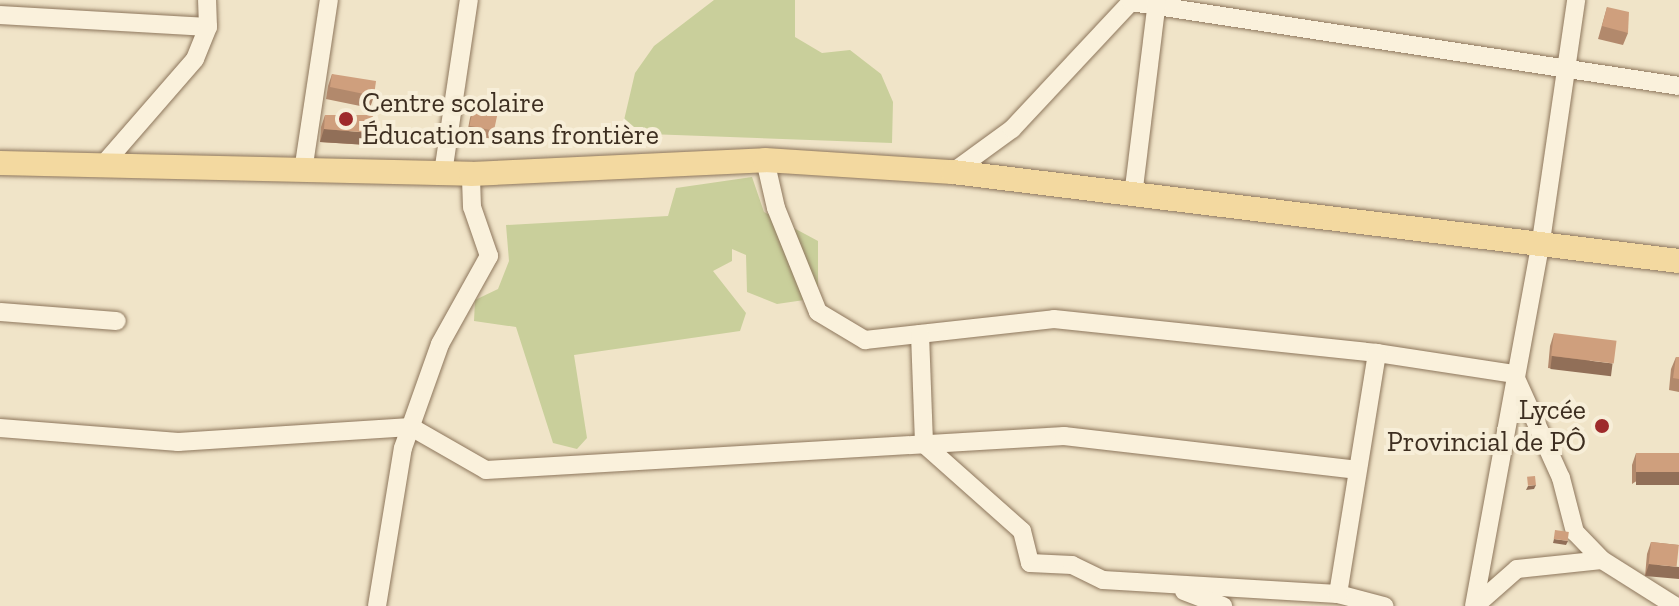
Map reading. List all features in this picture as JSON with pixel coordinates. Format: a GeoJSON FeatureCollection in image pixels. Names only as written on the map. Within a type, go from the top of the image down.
{"type":"FeatureCollection","features":[{"type":"Feature","properties":{"kind":"main road"},"geometry":{"type":"LineString","coordinates":[[0,163],[471,174],[765,160],[953,172],[1540,248],[1679,261]]}},
{"type":"Feature","properties":{"kind":"street"},"geometry":{"type":"LineString","coordinates":[[103,165],[195,59],[208,27],[207,0]]}},
{"type":"Feature","properties":{"kind":"street"},"geometry":{"type":"LineString","coordinates":[[303,171],[329,0]]}},
{"type":"Feature","properties":{"kind":"street"},"geometry":{"type":"LineString","coordinates":[[443,173],[469,0]]}},
{"type":"Feature","properties":{"kind":"street"},"geometry":{"type":"LineString","coordinates":[[1475,606],[1514,374],[1540,248],[1576,0]]}},
{"type":"Feature","properties":{"kind":"street"},"geometry":{"type":"LineString","coordinates":[[953,172],[1012,129],[1131,2],[1156,2],[1679,86]]}},
{"type":"Feature","properties":{"kind":"street"},"geometry":{"type":"LineString","coordinates":[[1133,196],[1156,2]]}},
{"type":"Feature","properties":{"kind":"street"},"geometry":{"type":"LineString","coordinates":[[0,15],[37,9],[208,27]]}},
{"type":"Feature","properties":{"kind":"street"},"geometry":{"type":"LineString","coordinates":[[765,160],[776,208],[818,312],[865,340],[1054,319],[1377,353],[1514,374]]}},
{"type":"Feature","properties":{"kind":"street"},"geometry":{"type":"LineString","coordinates":[[377,606],[403,448],[440,344],[489,256],[472,207],[471,174]]}},
{"type":"Feature","properties":{"kind":"street"},"geometry":{"type":"LineString","coordinates":[[0,312],[117,321]]}},
{"type":"Feature","properties":{"kind":"street"},"geometry":{"type":"LineString","coordinates":[[920,334],[924,444],[1022,531],[1030,563],[1072,565],[1103,580],[1338,594],[1384,606]]}},
{"type":"Feature","properties":{"kind":"street"},"geometry":{"type":"LineString","coordinates":[[1338,594],[1377,353]]}},
{"type":"Feature","properties":{"kind":"street"},"geometry":{"type":"LineString","coordinates":[[1514,374],[1561,478],[1575,532],[1602,560],[1675,606]]}},
{"type":"Feature","properties":{"kind":"street"},"geometry":{"type":"LineString","coordinates":[[0,428],[178,442],[411,427],[486,470],[1064,436],[1356,470]]}},
{"type":"Feature","properties":{"kind":"street"},"geometry":{"type":"LineString","coordinates":[[1475,606],[1517,569],[1602,560]]}},
{"type":"Feature","properties":{"kind":"street"},"geometry":{"type":"LineString","coordinates":[[1166,584],[1223,606]]}},
{"type":"Feature","properties":{"kind":"green space"},"geometry":{"type":"Polygon","coordinates":[[[714,0],[795,0],[795,37],[822,53],[850,50],[881,74],[893,102],[892,143],[621,133],[635,73],[654,46],[714,0]]]}},
{"type":"Feature","properties":{"kind":"green space"},"geometry":{"type":"Polygon","coordinates":[[[752,177],[764,212],[818,241],[818,298],[777,304],[747,292],[746,255],[732,249],[732,261],[713,271],[746,313],[740,331],[574,355],[587,438],[577,449],[553,443],[516,327],[474,321],[475,300],[498,289],[509,261],[506,225],[668,216],[676,188],[752,177]]]}},
{"type":"Feature","properties":{"kind":"building"},"geometry":{"type":"Polygon","coordinates":[[[1607,7],[1629,12],[1628,33],[1602,26],[1607,7]]]}},
{"type":"Feature","properties":{"kind":"building"},"geometry":{"type":"Polygon","coordinates":[[[332,74],[376,81],[374,96],[330,87],[332,74]]]}},
{"type":"Feature","properties":{"kind":"building"},"geometry":{"type":"Polygon","coordinates":[[[473,109],[497,114],[494,131],[469,126],[473,109]]]}},
{"type":"Feature","properties":{"kind":"building"},"geometry":{"type":"Polygon","coordinates":[[[325,115],[373,115],[372,133],[324,129],[325,115]]]}},
{"type":"Feature","properties":{"kind":"building"},"geometry":{"type":"Polygon","coordinates":[[[1554,333],[1617,341],[1614,364],[1551,356],[1554,333]]]}},
{"type":"Feature","properties":{"kind":"building"},"geometry":{"type":"Polygon","coordinates":[[[1676,357],[1679,357],[1679,379],[1673,378],[1676,357]]]}},
{"type":"Feature","properties":{"kind":"building"},"geometry":{"type":"Polygon","coordinates":[[[1636,453],[1679,453],[1679,472],[1636,472],[1636,453]]]}},
{"type":"Feature","properties":{"kind":"building"},"geometry":{"type":"Polygon","coordinates":[[[1535,476],[1536,485],[1528,486],[1527,477],[1535,476]]]}},
{"type":"Feature","properties":{"kind":"building"},"geometry":{"type":"Polygon","coordinates":[[[1555,530],[1569,532],[1568,541],[1554,539],[1555,530]]]}},
{"type":"Feature","properties":{"kind":"building"},"geometry":{"type":"Polygon","coordinates":[[[1651,542],[1679,545],[1677,567],[1649,564],[1651,542]]]}},
{"type":"Feature","properties":{"kind":"place","name":"Centre scolaire Éducation sans frontière"},"geometry":{"type":"Point","coordinates":[346,119]}},
{"type":"Feature","properties":{"kind":"place","name":"Lycée Provincial de PÔ"},"geometry":{"type":"Point","coordinates":[1602,426]}}]}
